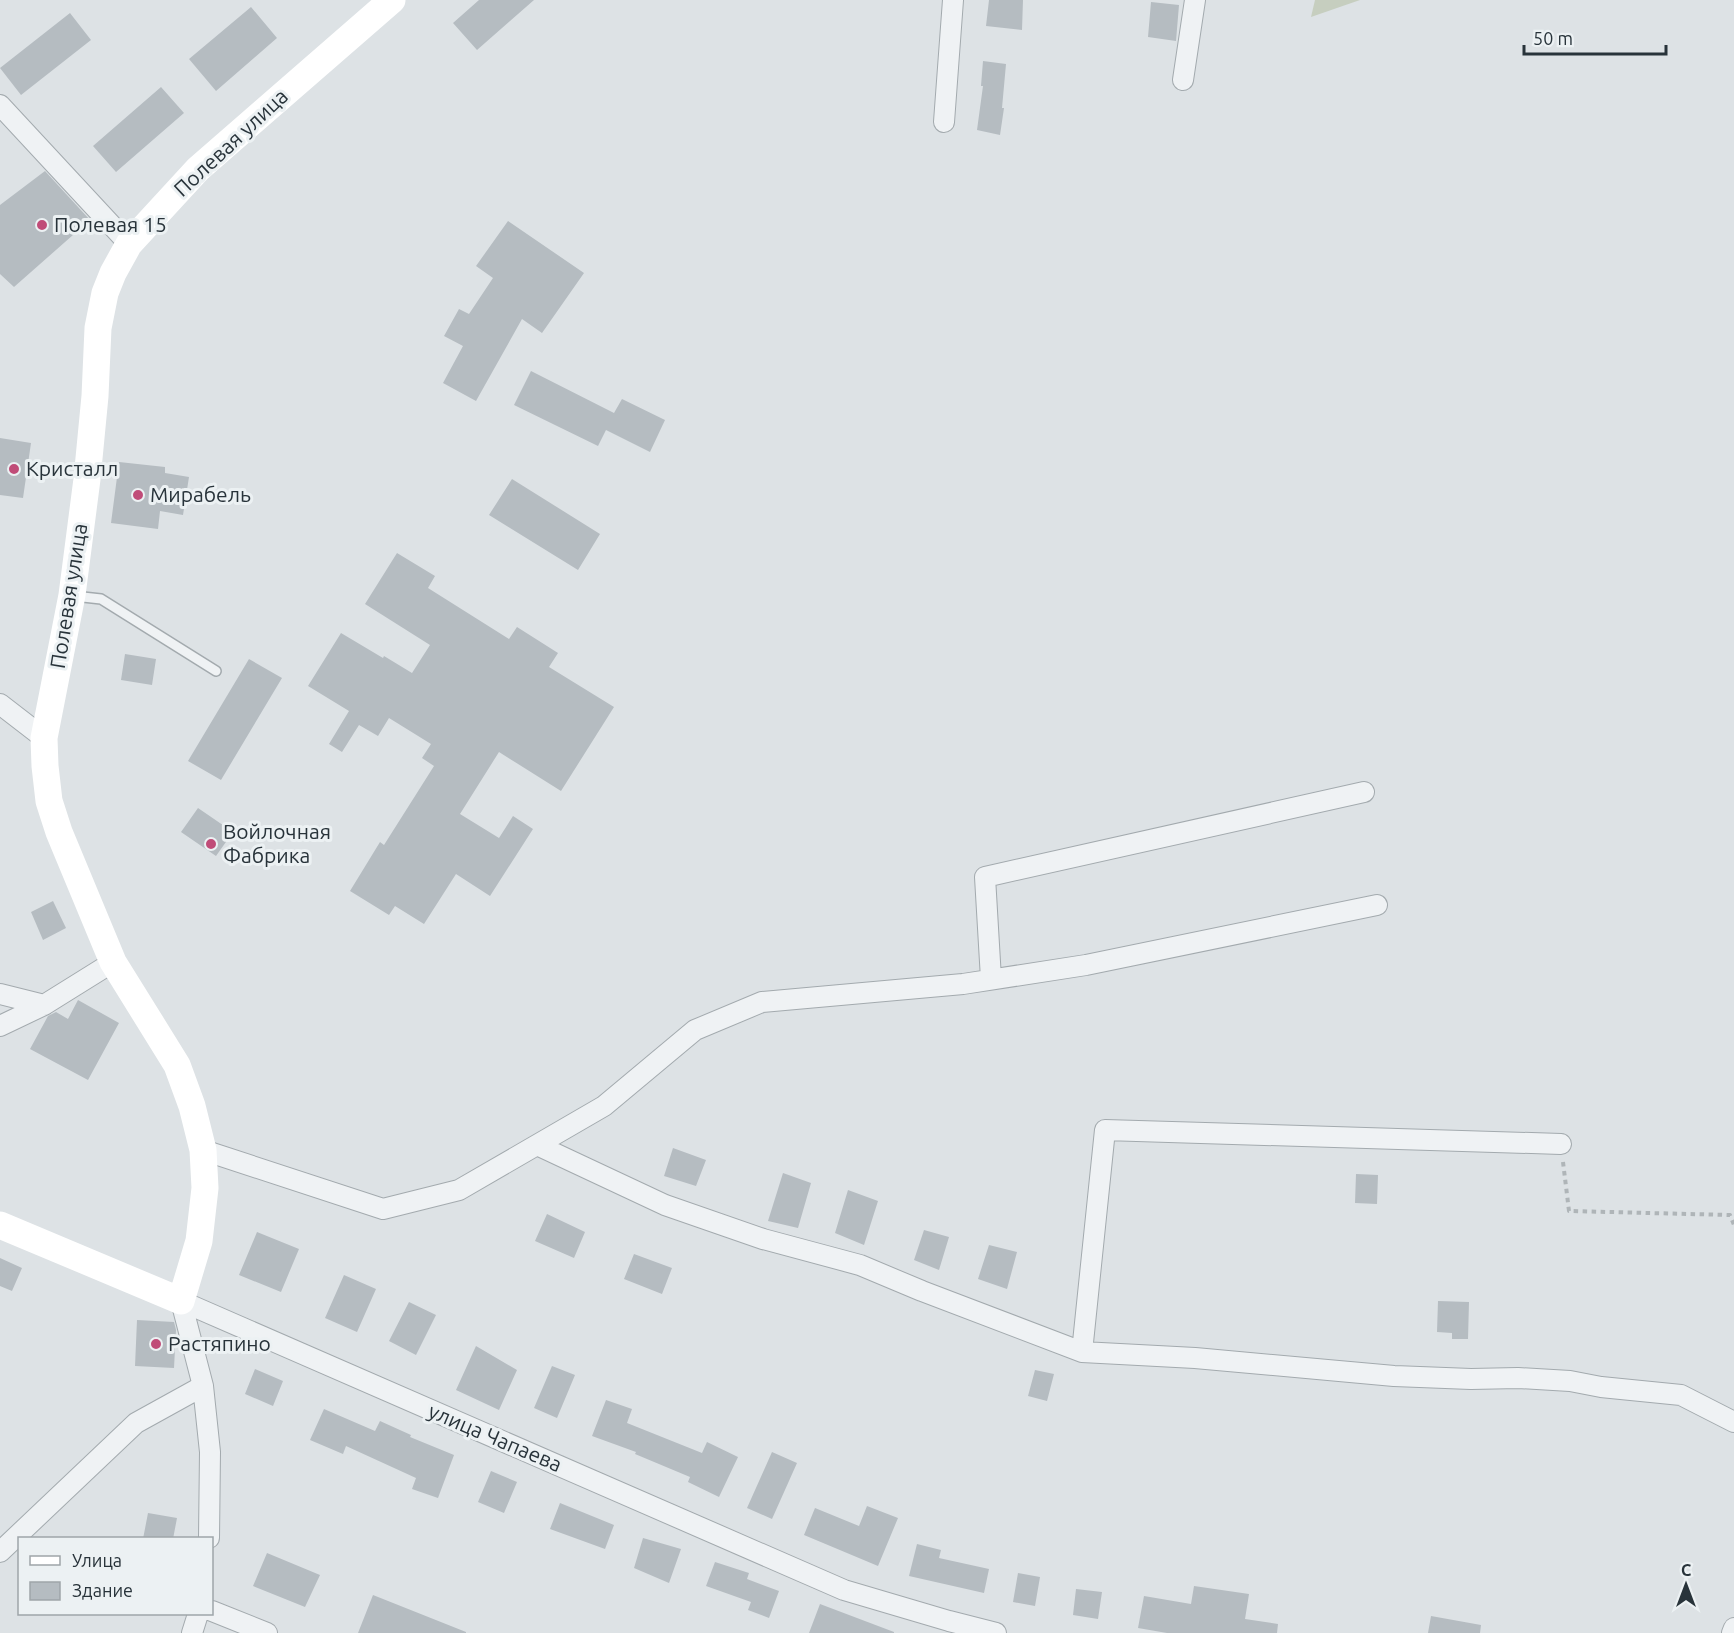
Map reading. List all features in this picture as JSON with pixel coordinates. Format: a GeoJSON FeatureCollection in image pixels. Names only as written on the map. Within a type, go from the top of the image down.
{"type":"FeatureCollection","features":[{"type":"Feature","properties":{"kind":"street","name":"Полевая улица"},"geometry":{"type":"LineString","coordinates":[[181,1301],[199,1241],[206,1188],[203,1150],[192,1106],[177,1065],[113,962],[58,832],[49,801],[45,766],[44,738],[72,595],[91,444],[98,328],[109,282],[129,244],[198,169],[392,0]]}},
{"type":"Feature","properties":{"kind":"street"},"geometry":{"type":"LineString","coordinates":[[944,122],[953,0]]}},
{"type":"Feature","properties":{"kind":"street"},"geometry":{"type":"LineString","coordinates":[[1183,80],[1195,0]]}},
{"type":"Feature","properties":{"kind":"street"},"geometry":{"type":"LineString","coordinates":[[0,105],[129,244]]}},
{"type":"Feature","properties":{"kind":"street"},"geometry":{"type":"LineString","coordinates":[[0,704],[44,738]]}},
{"type":"Feature","properties":{"kind":"street"},"geometry":{"type":"LineString","coordinates":[[991,979],[985,877],[1364,792]]}},
{"type":"Feature","properties":{"kind":"street"},"geometry":{"type":"LineString","coordinates":[[203,1150],[382,1209],[459,1190],[604,1106],[694,1030],[762,1002],[951,985],[1086,964],[1377,904]]}},
{"type":"Feature","properties":{"kind":"street"},"geometry":{"type":"LineString","coordinates":[[0,1026],[44,1005],[113,962]]}},
{"type":"Feature","properties":{"kind":"street"},"geometry":{"type":"LineString","coordinates":[[0,994],[44,1005]]}},
{"type":"Feature","properties":{"kind":"street"},"geometry":{"type":"LineString","coordinates":[[1082,1352],[1105,1130],[1561,1144]]}},
{"type":"Feature","properties":{"kind":"street"},"geometry":{"type":"LineString","coordinates":[[537,1145],[665,1205],[763,1239],[860,1265],[1082,1352],[1195,1358],[1394,1376],[1570,1381],[1601,1387],[1681,1395],[1734,1422]]}},
{"type":"Feature","properties":{"kind":"street","name":"улица Чапаева"},"geometry":{"type":"LineString","coordinates":[[0,1225],[181,1301],[844,1590],[996,1633]]}},
{"type":"Feature","properties":{"kind":"street"},"geometry":{"type":"LineString","coordinates":[[181,1301],[203,1386],[210,1452],[209,1537]]}},
{"type":"Feature","properties":{"kind":"street"},"geometry":{"type":"LineString","coordinates":[[0,1552],[136,1423],[203,1386]]}},
{"type":"Feature","properties":{"kind":"street"},"geometry":{"type":"LineString","coordinates":[[213,1611],[267,1633]]}},
{"type":"Feature","properties":{"kind":"street"},"geometry":{"type":"LineString","coordinates":[[192,1633],[198,1615]]}},
{"type":"Feature","properties":{"kind":"street"},"geometry":{"type":"LineString","coordinates":[[1732,1633],[1734,1628]]}},
{"type":"Feature","properties":{"kind":"lane"},"geometry":{"type":"LineString","coordinates":[[72,595],[101,600],[216,671]]}},
{"type":"Feature","properties":{"kind":"path"},"geometry":{"type":"LineString","coordinates":[[1561,1144],[1569,1211],[1730,1215],[1734,1225]]}},
{"type":"Feature","properties":{"kind":"green space"},"geometry":{"type":"Polygon","coordinates":[[[1315,0],[1360,0],[1311,17],[1315,0]]]}},
{"type":"Feature","properties":{"kind":"building"},"geometry":{"type":"Polygon","coordinates":[[[479,0],[534,0],[477,50],[453,23],[479,0]]]}},
{"type":"Feature","properties":{"kind":"building"},"geometry":{"type":"Polygon","coordinates":[[[989,0],[1023,0],[1022,30],[986,26],[989,0]]]}},
{"type":"Feature","properties":{"kind":"building"},"geometry":{"type":"Polygon","coordinates":[[[1151,2],[1179,5],[1176,41],[1148,37],[1151,2]]]}},
{"type":"Feature","properties":{"kind":"building"},"geometry":{"type":"Polygon","coordinates":[[[251,7],[277,38],[216,91],[189,59],[251,7]]]}},
{"type":"Feature","properties":{"kind":"building"},"geometry":{"type":"Polygon","coordinates":[[[70,13],[91,40],[21,95],[0,68],[70,13]]]}},
{"type":"Feature","properties":{"kind":"building"},"geometry":{"type":"Polygon","coordinates":[[[983,61],[1006,64],[1000,135],[977,130],[983,86],[981,86],[983,61]]]}},
{"type":"Feature","properties":{"kind":"building"},"geometry":{"type":"Polygon","coordinates":[[[161,87],[184,113],[116,172],[93,146],[161,87]]]}},
{"type":"Feature","properties":{"kind":"building","name":"Полевая 15"},"geometry":{"type":"Polygon","coordinates":[[[45,171],[90,220],[14,287],[0,274],[0,205],[45,171]]]}},
{"type":"Feature","properties":{"kind":"building"},"geometry":{"type":"Polygon","coordinates":[[[508,221],[584,273],[542,333],[522,319],[476,401],[443,383],[463,346],[444,336],[459,309],[469,314],[493,278],[476,266],[508,221]]]}},
{"type":"Feature","properties":{"kind":"building"},"geometry":{"type":"Polygon","coordinates":[[[531,371],[614,413],[622,399],[665,420],[650,452],[606,430],[598,446],[514,405],[531,371]]]}},
{"type":"Feature","properties":{"kind":"building","name":"Кристалл"},"geometry":{"type":"Polygon","coordinates":[[[0,438],[31,443],[23,498],[0,495],[0,438]]]}},
{"type":"Feature","properties":{"kind":"building","name":"Мирабель"},"geometry":{"type":"Polygon","coordinates":[[[119,462],[165,467],[165,473],[189,477],[183,515],[160,511],[158,529],[111,523],[119,462]]]}},
{"type":"Feature","properties":{"kind":"building"},"geometry":{"type":"Polygon","coordinates":[[[512,479],[600,534],[578,570],[489,515],[512,479]]]}},
{"type":"Feature","properties":{"kind":"building"},"geometry":{"type":"Polygon","coordinates":[[[397,553],[435,576],[428,588],[509,639],[517,627],[558,653],[549,667],[614,707],[561,791],[499,752],[460,814],[499,838],[513,816],[533,829],[490,896],[456,874],[424,924],[395,906],[389,915],[350,891],[380,842],[384,845],[434,766],[422,758],[431,744],[389,718],[378,736],[359,725],[342,752],[329,744],[349,711],[308,686],[341,633],[412,673],[430,645],[365,604],[397,553]]]}},
{"type":"Feature","properties":{"kind":"building"},"geometry":{"type":"Polygon","coordinates":[[[125,654],[156,659],[152,685],[121,680],[125,654]]]}},
{"type":"Feature","properties":{"kind":"building"},"geometry":{"type":"Polygon","coordinates":[[[249,659],[282,678],[221,780],[188,761],[249,659]]]}},
{"type":"Feature","properties":{"kind":"building","name":"Войлочная Фабрика"},"geometry":{"type":"Polygon","coordinates":[[[198,808],[233,832],[216,856],[181,832],[198,808]]]}},
{"type":"Feature","properties":{"kind":"building"},"geometry":{"type":"Polygon","coordinates":[[[53,901],[66,928],[43,940],[31,912],[53,901]]]}},
{"type":"Feature","properties":{"kind":"building"},"geometry":{"type":"Polygon","coordinates":[[[78,1000],[119,1023],[88,1080],[30,1049],[48,1016],[56,1012],[68,1019],[78,1000]]]}},
{"type":"Feature","properties":{"kind":"building"},"geometry":{"type":"Polygon","coordinates":[[[673,1148],[706,1160],[696,1186],[664,1176],[673,1148]]]}},
{"type":"Feature","properties":{"kind":"building"},"geometry":{"type":"Polygon","coordinates":[[[783,1173],[811,1183],[798,1228],[768,1221],[783,1173]]]}},
{"type":"Feature","properties":{"kind":"building"},"geometry":{"type":"Polygon","coordinates":[[[1356,1174],[1378,1175],[1377,1204],[1355,1203],[1356,1174]]]}},
{"type":"Feature","properties":{"kind":"building"},"geometry":{"type":"Polygon","coordinates":[[[848,1190],[878,1201],[864,1245],[835,1233],[848,1190]]]}},
{"type":"Feature","properties":{"kind":"building"},"geometry":{"type":"Polygon","coordinates":[[[547,1214],[585,1232],[574,1258],[535,1241],[547,1214]]]}},
{"type":"Feature","properties":{"kind":"building"},"geometry":{"type":"Polygon","coordinates":[[[924,1230],[949,1237],[939,1270],[914,1260],[924,1230]]]}},
{"type":"Feature","properties":{"kind":"building"},"geometry":{"type":"Polygon","coordinates":[[[257,1232],[299,1249],[281,1292],[239,1275],[257,1232]]]}},
{"type":"Feature","properties":{"kind":"building"},"geometry":{"type":"Polygon","coordinates":[[[989,1245],[1017,1252],[1007,1289],[978,1279],[989,1245]]]}},
{"type":"Feature","properties":{"kind":"building"},"geometry":{"type":"Polygon","coordinates":[[[634,1254],[672,1268],[662,1294],[624,1279],[634,1254]]]}},
{"type":"Feature","properties":{"kind":"building"},"geometry":{"type":"Polygon","coordinates":[[[0,1258],[22,1268],[12,1291],[0,1286],[0,1258]]]}},
{"type":"Feature","properties":{"kind":"building"},"geometry":{"type":"Polygon","coordinates":[[[344,1275],[376,1289],[357,1332],[325,1318],[344,1275]]]}},
{"type":"Feature","properties":{"kind":"building"},"geometry":{"type":"Polygon","coordinates":[[[1438,1301],[1469,1302],[1468,1339],[1452,1339],[1452,1333],[1437,1332],[1438,1301]]]}},
{"type":"Feature","properties":{"kind":"building"},"geometry":{"type":"Polygon","coordinates":[[[409,1302],[436,1315],[416,1355],[389,1341],[409,1302]]]}},
{"type":"Feature","properties":{"kind":"building","name":"Растяпино"},"geometry":{"type":"Polygon","coordinates":[[[137,1320],[174,1322],[176,1330],[174,1368],[135,1366],[137,1320]]]}},
{"type":"Feature","properties":{"kind":"building"},"geometry":{"type":"Polygon","coordinates":[[[476,1346],[517,1370],[499,1410],[456,1390],[476,1346]]]}},
{"type":"Feature","properties":{"kind":"building"},"geometry":{"type":"Polygon","coordinates":[[[552,1366],[575,1375],[557,1418],[534,1408],[552,1366]]]}},
{"type":"Feature","properties":{"kind":"building"},"geometry":{"type":"Polygon","coordinates":[[[255,1369],[283,1381],[273,1406],[245,1394],[255,1369]]]}},
{"type":"Feature","properties":{"kind":"building"},"geometry":{"type":"Polygon","coordinates":[[[1035,1370],[1054,1374],[1047,1401],[1028,1396],[1035,1370]]]}},
{"type":"Feature","properties":{"kind":"building"},"geometry":{"type":"Polygon","coordinates":[[[606,1400],[632,1409],[627,1423],[702,1453],[707,1442],[738,1457],[719,1497],[688,1482],[690,1477],[635,1454],[636,1452],[592,1436],[606,1400]]]}},
{"type":"Feature","properties":{"kind":"building"},"geometry":{"type":"Polygon","coordinates":[[[324,1409],[375,1431],[380,1421],[411,1435],[410,1437],[454,1455],[438,1498],[412,1489],[416,1478],[346,1446],[343,1454],[310,1440],[324,1409]]]}},
{"type":"Feature","properties":{"kind":"building"},"geometry":{"type":"Polygon","coordinates":[[[772,1452],[797,1463],[772,1519],[747,1508],[772,1452]]]}},
{"type":"Feature","properties":{"kind":"building"},"geometry":{"type":"Polygon","coordinates":[[[491,1471],[517,1482],[504,1513],[478,1502],[491,1471]]]}},
{"type":"Feature","properties":{"kind":"building"},"geometry":{"type":"Polygon","coordinates":[[[560,1503],[614,1525],[605,1549],[550,1529],[560,1503]]]}},
{"type":"Feature","properties":{"kind":"building"},"geometry":{"type":"Polygon","coordinates":[[[867,1506],[898,1518],[878,1566],[804,1535],[815,1508],[859,1526],[867,1506]]]}},
{"type":"Feature","properties":{"kind":"building"},"geometry":{"type":"Polygon","coordinates":[[[148,1513],[177,1518],[173,1537],[143,1537],[148,1513]]]}},
{"type":"Feature","properties":{"kind":"building"},"geometry":{"type":"Polygon","coordinates":[[[643,1538],[681,1549],[669,1583],[634,1568],[643,1538]]]}},
{"type":"Feature","properties":{"kind":"building"},"geometry":{"type":"Polygon","coordinates":[[[917,1544],[941,1550],[939,1558],[989,1569],[984,1593],[909,1576],[917,1544]]]}},
{"type":"Feature","properties":{"kind":"building"},"geometry":{"type":"Polygon","coordinates":[[[267,1553],[320,1575],[305,1607],[253,1586],[267,1553]]]}},
{"type":"Feature","properties":{"kind":"building"},"geometry":{"type":"Polygon","coordinates":[[[715,1562],[749,1573],[747,1579],[779,1591],[769,1618],[748,1610],[751,1602],[706,1586],[715,1562]]]}},
{"type":"Feature","properties":{"kind":"building"},"geometry":{"type":"Polygon","coordinates":[[[1018,1573],[1040,1577],[1035,1606],[1013,1602],[1018,1573]]]}},
{"type":"Feature","properties":{"kind":"building"},"geometry":{"type":"Polygon","coordinates":[[[1194,1586],[1249,1594],[1245,1619],[1278,1624],[1277,1633],[1167,1633],[1138,1628],[1144,1596],[1191,1604],[1194,1586]]]}},
{"type":"Feature","properties":{"kind":"building"},"geometry":{"type":"Polygon","coordinates":[[[1076,1589],[1102,1592],[1098,1619],[1073,1615],[1076,1589]]]}},
{"type":"Feature","properties":{"kind":"building"},"geometry":{"type":"Polygon","coordinates":[[[373,1595],[466,1632],[466,1633],[358,1633],[373,1595]]]}},
{"type":"Feature","properties":{"kind":"building"},"geometry":{"type":"Polygon","coordinates":[[[820,1604],[894,1632],[894,1633],[809,1633],[820,1604]]]}},
{"type":"Feature","properties":{"kind":"building"},"geometry":{"type":"Polygon","coordinates":[[[1431,1616],[1481,1625],[1480,1633],[1428,1633],[1431,1616]]]}},
{"type":"Feature","properties":{"kind":"place","name":"Полевая 15"},"geometry":{"type":"Point","coordinates":[42,225]}},
{"type":"Feature","properties":{"kind":"place","name":"Кристалл"},"geometry":{"type":"Point","coordinates":[14,469]}},
{"type":"Feature","properties":{"kind":"place","name":"Мирабель"},"geometry":{"type":"Point","coordinates":[138,495]}},
{"type":"Feature","properties":{"kind":"place","name":"Войлочная Фабрика"},"geometry":{"type":"Point","coordinates":[211,844]}},
{"type":"Feature","properties":{"kind":"place","name":"Растяпино"},"geometry":{"type":"Point","coordinates":[156,1344]}}]}
